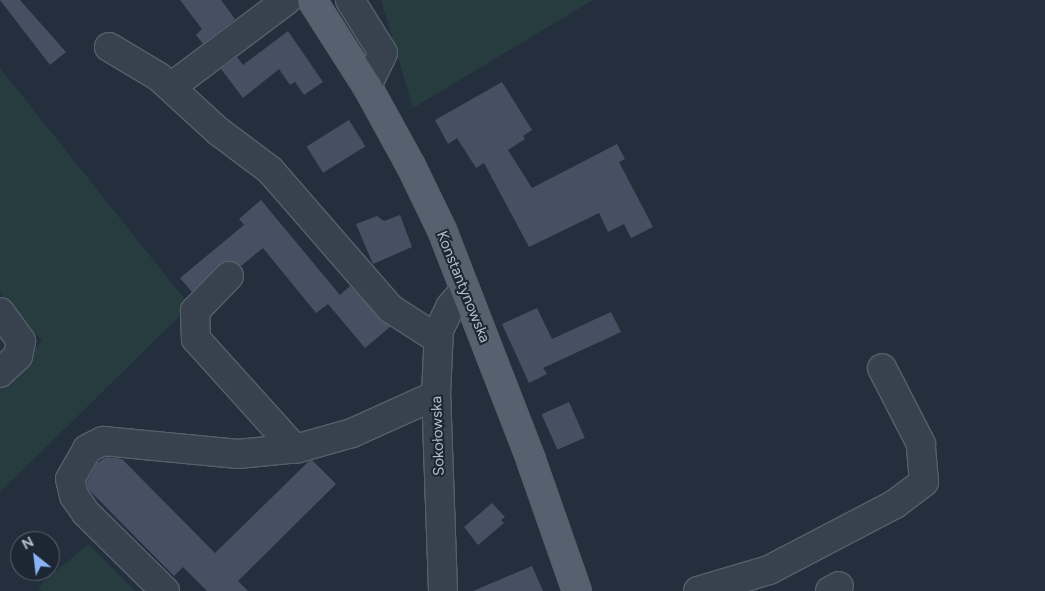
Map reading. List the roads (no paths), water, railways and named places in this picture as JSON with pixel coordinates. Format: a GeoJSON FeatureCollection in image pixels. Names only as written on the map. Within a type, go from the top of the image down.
{"type":"FeatureCollection","features":[{"type":"Feature","properties":{"kind":"main road","name":"Konstantynowska"},"geometry":{"type":"LineString","coordinates":[[312,0],[367,86],[415,174],[465,290],[531,460],[577,591]]}},
{"type":"Feature","properties":{"kind":"street"},"geometry":{"type":"LineString","coordinates":[[171,87],[287,0]]}},
{"type":"Feature","properties":{"kind":"street"},"geometry":{"type":"LineString","coordinates":[[350,0],[383,53],[367,86]]}},
{"type":"Feature","properties":{"kind":"street"},"geometry":{"type":"LineString","coordinates":[[109,46],[171,87],[218,130],[270,170],[391,309],[438,339]]}},
{"type":"Feature","properties":{"kind":"street"},"geometry":{"type":"LineString","coordinates":[[228,276],[195,311],[196,339],[295,449]]}},
{"type":"Feature","properties":{"kind":"street","name":"Sokołowska"},"geometry":{"type":"LineString","coordinates":[[443,591],[436,395],[438,339],[439,330],[450,307],[465,290]]}},
{"type":"Feature","properties":{"kind":"street"},"geometry":{"type":"LineString","coordinates":[[0,312],[21,340],[18,356],[0,373]]}},
{"type":"Feature","properties":{"kind":"street"},"geometry":{"type":"LineString","coordinates":[[698,591],[770,570],[895,504],[924,482],[921,444],[882,368]]}},
{"type":"Feature","properties":{"kind":"street"},"geometry":{"type":"LineString","coordinates":[[165,591],[86,513],[74,496],[70,479],[87,449],[104,441],[238,454],[295,449],[352,433],[436,395]]}}]}
